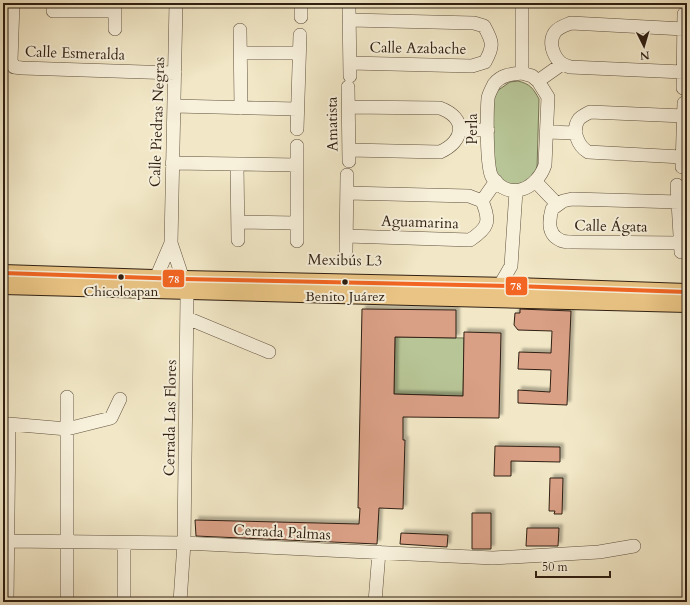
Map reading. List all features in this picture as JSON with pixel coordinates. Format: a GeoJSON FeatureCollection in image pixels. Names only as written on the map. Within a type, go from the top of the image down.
{"type":"FeatureCollection","features":[{"type":"Feature","properties":{"kind":"main road"},"geometry":{"type":"LineString","coordinates":[[3,273],[156,281],[185,285],[521,288],[687,292]]}},
{"type":"Feature","properties":{"kind":"main road"},"geometry":{"type":"LineString","coordinates":[[3,286],[156,281]]}},
{"type":"Feature","properties":{"kind":"main road"},"geometry":{"type":"LineString","coordinates":[[521,288],[687,304]]}},
{"type":"Feature","properties":{"kind":"street","name":"Calle Esmeralda"},"geometry":{"type":"LineString","coordinates":[[12,3],[11,61],[14,67],[175,73]]}},
{"type":"Feature","properties":{"kind":"street"},"geometry":{"type":"LineString","coordinates":[[53,3],[53,11],[115,7],[115,29]]}},
{"type":"Feature","properties":{"kind":"street","name":"Calle Piedras Negras"},"geometry":{"type":"LineString","coordinates":[[176,3],[171,243],[185,285]]}},
{"type":"Feature","properties":{"kind":"street"},"geometry":{"type":"LineString","coordinates":[[301,3],[302,17]]}},
{"type":"Feature","properties":{"kind":"street"},"geometry":{"type":"LineString","coordinates":[[522,3],[522,73]]}},
{"type":"Feature","properties":{"kind":"street","name":"Calle Azabache"},"geometry":{"type":"LineString","coordinates":[[349,14],[474,23],[484,26],[492,39],[490,53],[485,62],[472,66],[349,75]]}},
{"type":"Feature","properties":{"kind":"street","name":"Amatista"},"geometry":{"type":"LineString","coordinates":[[349,14],[349,155],[440,152],[450,147],[456,140],[460,130]]}},
{"type":"Feature","properties":{"kind":"street"},"geometry":{"type":"LineString","coordinates":[[683,88],[684,14]]}},
{"type":"Feature","properties":{"kind":"street"},"geometry":{"type":"LineString","coordinates":[[683,72],[570,67],[562,64],[552,52],[552,42],[555,32],[561,27],[571,23],[684,29]]}},
{"type":"Feature","properties":{"kind":"street"},"geometry":{"type":"LineString","coordinates":[[240,30],[241,108]]}},
{"type":"Feature","properties":{"kind":"street"},"geometry":{"type":"LineString","coordinates":[[297,129],[300,35]]}},
{"type":"Feature","properties":{"kind":"street"},"geometry":{"type":"LineString","coordinates":[[241,54],[299,53]]}},
{"type":"Feature","properties":{"kind":"street","name":"Calle Azabache"},"geometry":{"type":"LineString","coordinates":[[485,62],[498,80]]}},
{"type":"Feature","properties":{"kind":"street"},"geometry":{"type":"LineString","coordinates":[[538,81],[562,64]]}},
{"type":"Feature","properties":{"kind":"street"},"geometry":{"type":"LineString","coordinates":[[482,201],[496,181],[505,189],[516,191],[527,187],[535,181],[542,174],[545,165],[548,97],[538,81],[532,76],[522,73],[508,74],[498,80]]}},
{"type":"Feature","properties":{"kind":"street","name":"Perla"},"geometry":{"type":"LineString","coordinates":[[496,181],[491,175],[488,164],[488,96],[493,85],[498,80]]}},
{"type":"Feature","properties":{"kind":"street"},"geometry":{"type":"LineString","coordinates":[[174,106],[297,109]]}},
{"type":"Feature","properties":{"kind":"street"},"geometry":{"type":"LineString","coordinates":[[348,107],[440,108],[450,111],[457,118],[460,130],[488,130]]}},
{"type":"Feature","properties":{"kind":"street"},"geometry":{"type":"LineString","coordinates":[[684,109],[682,162],[588,152],[581,148],[576,133],[576,124],[580,118],[590,112],[684,109]]}},
{"type":"Feature","properties":{"kind":"street"},"geometry":{"type":"LineString","coordinates":[[546,132],[576,133]]}},
{"type":"Feature","properties":{"kind":"street"},"geometry":{"type":"LineString","coordinates":[[297,146],[297,241]]}},
{"type":"Feature","properties":{"kind":"street"},"geometry":{"type":"LineString","coordinates":[[172,163],[297,165]]}},
{"type":"Feature","properties":{"kind":"street"},"geometry":{"type":"LineString","coordinates":[[237,165],[238,240]]}},
{"type":"Feature","properties":{"kind":"street"},"geometry":{"type":"LineString","coordinates":[[346,251],[347,175]]}},
{"type":"Feature","properties":{"kind":"street","name":"Calle Ágata"},"geometry":{"type":"LineString","coordinates":[[535,181],[557,204]]}},
{"type":"Feature","properties":{"kind":"street"},"geometry":{"type":"LineString","coordinates":[[678,185],[678,202]]}},
{"type":"Feature","properties":{"kind":"street"},"geometry":{"type":"LineString","coordinates":[[500,288],[511,266],[516,191]]}},
{"type":"Feature","properties":{"kind":"street","name":"Aguamarina"},"geometry":{"type":"LineString","coordinates":[[346,236],[470,240],[485,228],[488,218],[482,201],[469,196],[347,193]]}},
{"type":"Feature","properties":{"kind":"street","name":"Calle Ágata"},"geometry":{"type":"LineString","coordinates":[[572,199],[678,202],[681,248],[560,240],[553,235],[550,227],[552,208],[563,201],[572,199]]}},
{"type":"Feature","properties":{"kind":"street"},"geometry":{"type":"LineString","coordinates":[[238,222],[296,223]]}},
{"type":"Feature","properties":{"kind":"street","name":"Calle Piedras Negras"},"geometry":{"type":"LineString","coordinates":[[156,281],[171,243]]}},
{"type":"Feature","properties":{"kind":"street"},"geometry":{"type":"LineString","coordinates":[[511,266],[521,288],[687,286]]}},
{"type":"Feature","properties":{"kind":"street"},"geometry":{"type":"LineString","coordinates":[[3,268],[156,281]]}},
{"type":"Feature","properties":{"kind":"street"},"geometry":{"type":"LineString","coordinates":[[3,290],[185,285],[488,302],[687,308]]}},
{"type":"Feature","properties":{"kind":"street","name":"Cerrada Las Flores"},"geometry":{"type":"LineString","coordinates":[[180,602],[184,544],[187,318],[185,285]]}},
{"type":"Feature","properties":{"kind":"street"},"geometry":{"type":"LineString","coordinates":[[187,318],[269,352]]}},
{"type":"Feature","properties":{"kind":"street"},"geometry":{"type":"LineString","coordinates":[[67,397],[67,602]]}},
{"type":"Feature","properties":{"kind":"street"},"geometry":{"type":"LineString","coordinates":[[7,602],[9,424],[67,429],[111,418],[120,399]]}},
{"type":"Feature","properties":{"kind":"street","name":"Cerrada Palmas"},"geometry":{"type":"LineString","coordinates":[[8,541],[184,544],[493,558],[599,552],[634,546]]}},
{"type":"Feature","properties":{"kind":"street"},"geometry":{"type":"LineString","coordinates":[[124,543],[124,602]]}},
{"type":"Feature","properties":{"kind":"street"},"geometry":{"type":"LineString","coordinates":[[375,602],[379,552]]}},
{"type":"Feature","properties":{"kind":"green space"},"geometry":{"type":"Polygon","coordinates":[[[518,81],[531,87],[539,99],[537,169],[532,177],[527,181],[511,186],[497,177],[491,165],[493,102],[497,91],[510,82],[518,81]]]}},
{"type":"Feature","properties":{"kind":"green space"},"geometry":{"type":"Polygon","coordinates":[[[395,337],[464,338],[463,396],[394,394],[395,337]]]}},
{"type":"Feature","properties":{"kind":"building"},"geometry":{"type":"Polygon","coordinates":[[[362,309],[456,310],[456,338],[395,337],[394,394],[463,396],[464,332],[501,333],[499,418],[403,417],[403,440],[405,440],[403,509],[379,508],[377,544],[196,536],[195,520],[359,524],[360,508],[358,508],[362,309]]]}},
{"type":"Feature","properties":{"kind":"building"},"geometry":{"type":"Polygon","coordinates":[[[520,309],[571,311],[567,405],[518,403],[518,390],[550,392],[551,370],[518,369],[519,352],[551,353],[552,331],[518,330],[514,325],[515,313],[520,313],[520,309]]]}},
{"type":"Feature","properties":{"kind":"building"},"geometry":{"type":"Polygon","coordinates":[[[495,446],[560,447],[560,462],[511,461],[511,476],[494,476],[495,446]]]}},
{"type":"Feature","properties":{"kind":"building"},"geometry":{"type":"Polygon","coordinates":[[[550,478],[563,478],[562,514],[554,514],[555,511],[549,511],[550,478]]]}},
{"type":"Feature","properties":{"kind":"building"},"geometry":{"type":"Polygon","coordinates":[[[472,513],[491,513],[491,549],[472,549],[472,513]]]}},
{"type":"Feature","properties":{"kind":"building"},"geometry":{"type":"Polygon","coordinates":[[[527,528],[559,528],[558,546],[526,546],[527,528]]]}},
{"type":"Feature","properties":{"kind":"building"},"geometry":{"type":"Polygon","coordinates":[[[401,533],[448,535],[447,547],[400,544],[401,533]]]}},
{"type":"Feature","properties":{"kind":"transit line","name":"78"},"geometry":{"type":"LineString","coordinates":[[3,273],[183,279],[515,286],[687,292]]}},
{"type":"Feature","properties":{"kind":"place","name":"Chicoloapan"},"geometry":{"type":"Point","coordinates":[121,277]}},
{"type":"Feature","properties":{"kind":"place","name":"Benito Juárez"},"geometry":{"type":"Point","coordinates":[345,282]}}]}
